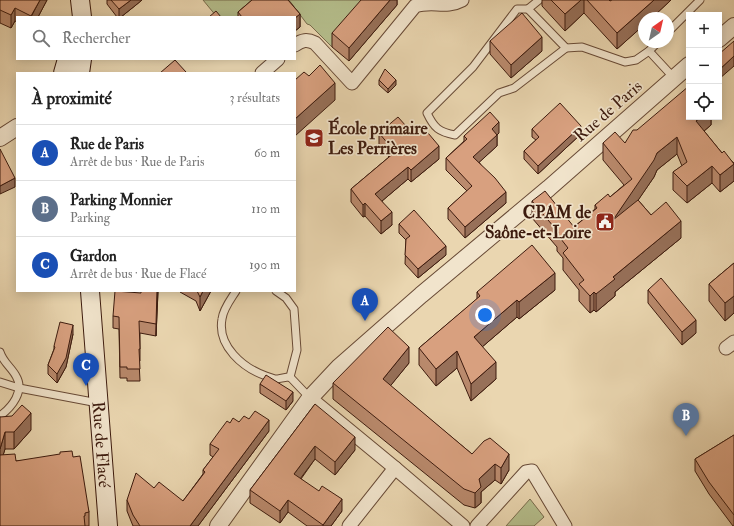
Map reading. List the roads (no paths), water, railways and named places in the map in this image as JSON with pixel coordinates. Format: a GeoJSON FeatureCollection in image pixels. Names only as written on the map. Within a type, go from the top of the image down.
{"type":"FeatureCollection","features":[{"type":"Feature","properties":{"kind":"main road"},"geometry":{"type":"LineString","coordinates":[[70,0],[70,16]]}},
{"type":"Feature","properties":{"kind":"main road"},"geometry":{"type":"LineString","coordinates":[[80,0],[82,16]]}},
{"type":"Feature","properties":{"kind":"main road"},"geometry":{"type":"LineString","coordinates":[[90,16],[91,0]]}},
{"type":"Feature","properties":{"kind":"main road"},"geometry":{"type":"LineString","coordinates":[[64,72],[67,60]]}},
{"type":"Feature","properties":{"kind":"main road"},"geometry":{"type":"LineString","coordinates":[[80,72],[82,60]]}},
{"type":"Feature","properties":{"kind":"main road","name":"Rue de Flacé"},"geometry":{"type":"LineString","coordinates":[[90,292],[108,526]]}},
{"type":"Feature","properties":{"kind":"street"},"geometry":{"type":"LineString","coordinates":[[296,44],[303,40],[309,40],[315,43],[352,82],[415,6],[423,2],[433,1],[448,4],[456,3],[462,0]]}},
{"type":"Feature","properties":{"kind":"street"},"geometry":{"type":"LineString","coordinates":[[722,36],[734,26]]}},
{"type":"Feature","properties":{"kind":"street"},"geometry":{"type":"LineString","coordinates":[[263,72],[277,60]]}},
{"type":"Feature","properties":{"kind":"street","name":"Rue de Paris"},"geometry":{"type":"LineString","coordinates":[[218,526],[310,398],[339,367],[549,188],[686,68]]}},
{"type":"Feature","properties":{"kind":"street"},"geometry":{"type":"LineString","coordinates":[[0,138],[16,128]]}},
{"type":"Feature","properties":{"kind":"street"},"geometry":{"type":"LineString","coordinates":[[0,142],[16,140]]}},
{"type":"Feature","properties":{"kind":"street"},"geometry":{"type":"LineString","coordinates":[[310,398],[463,526]]}},
{"type":"Feature","properties":{"kind":"street"},"geometry":{"type":"LineString","coordinates":[[349,526],[395,468]]}},
{"type":"Feature","properties":{"kind":"street"},"geometry":{"type":"LineString","coordinates":[[477,526],[526,472],[532,471],[565,526]]}},
{"type":"Feature","properties":{"kind":"lane"},"geometry":{"type":"LineString","coordinates":[[528,10],[539,0]]}},
{"type":"Feature","properties":{"kind":"lane"},"geometry":{"type":"LineString","coordinates":[[674,26],[700,0]]}},
{"type":"Feature","properties":{"kind":"lane"},"geometry":{"type":"LineString","coordinates":[[566,48],[528,10],[517,9],[473,67],[427,113],[431,122],[442,133],[455,136],[499,93],[514,88],[566,48],[582,47],[625,62],[636,60],[652,48]]}},
{"type":"Feature","properties":{"kind":"lane"},"geometry":{"type":"LineString","coordinates":[[649,51],[674,78]]}},
{"type":"Feature","properties":{"kind":"lane"},"geometry":{"type":"LineString","coordinates":[[235,292],[226,307],[222,319],[222,332],[226,344],[233,355],[255,372],[275,379],[290,376]]}},
{"type":"Feature","properties":{"kind":"lane"},"geometry":{"type":"LineString","coordinates":[[277,292],[286,298],[294,309],[297,350],[290,376]]}},
{"type":"Feature","properties":{"kind":"lane"},"geometry":{"type":"LineString","coordinates":[[0,352],[2,359],[17,377],[19,388],[16,401],[0,416]]}},
{"type":"Feature","properties":{"kind":"lane"},"geometry":{"type":"LineString","coordinates":[[290,376],[310,398]]}},
{"type":"Feature","properties":{"kind":"lane"},"geometry":{"type":"LineString","coordinates":[[0,382],[19,388],[98,403]]}},
{"type":"Feature","properties":{"kind":"place","name":"École primaire Les Perrières"},"geometry":{"type":"Point","coordinates":[314,138]}},
{"type":"Feature","properties":{"kind":"place","name":"CPAM de Saône-et-Loire"},"geometry":{"type":"Point","coordinates":[605,222]}},
{"type":"Feature","properties":{"kind":"place","name":"Rue de Paris"},"geometry":{"type":"Point","coordinates":[365,321]}},
{"type":"Feature","properties":{"kind":"place","name":"Gardon"},"geometry":{"type":"Point","coordinates":[86,386]}},
{"type":"Feature","properties":{"kind":"place","name":"Parking Monnier"},"geometry":{"type":"Point","coordinates":[686,436]}}]}
